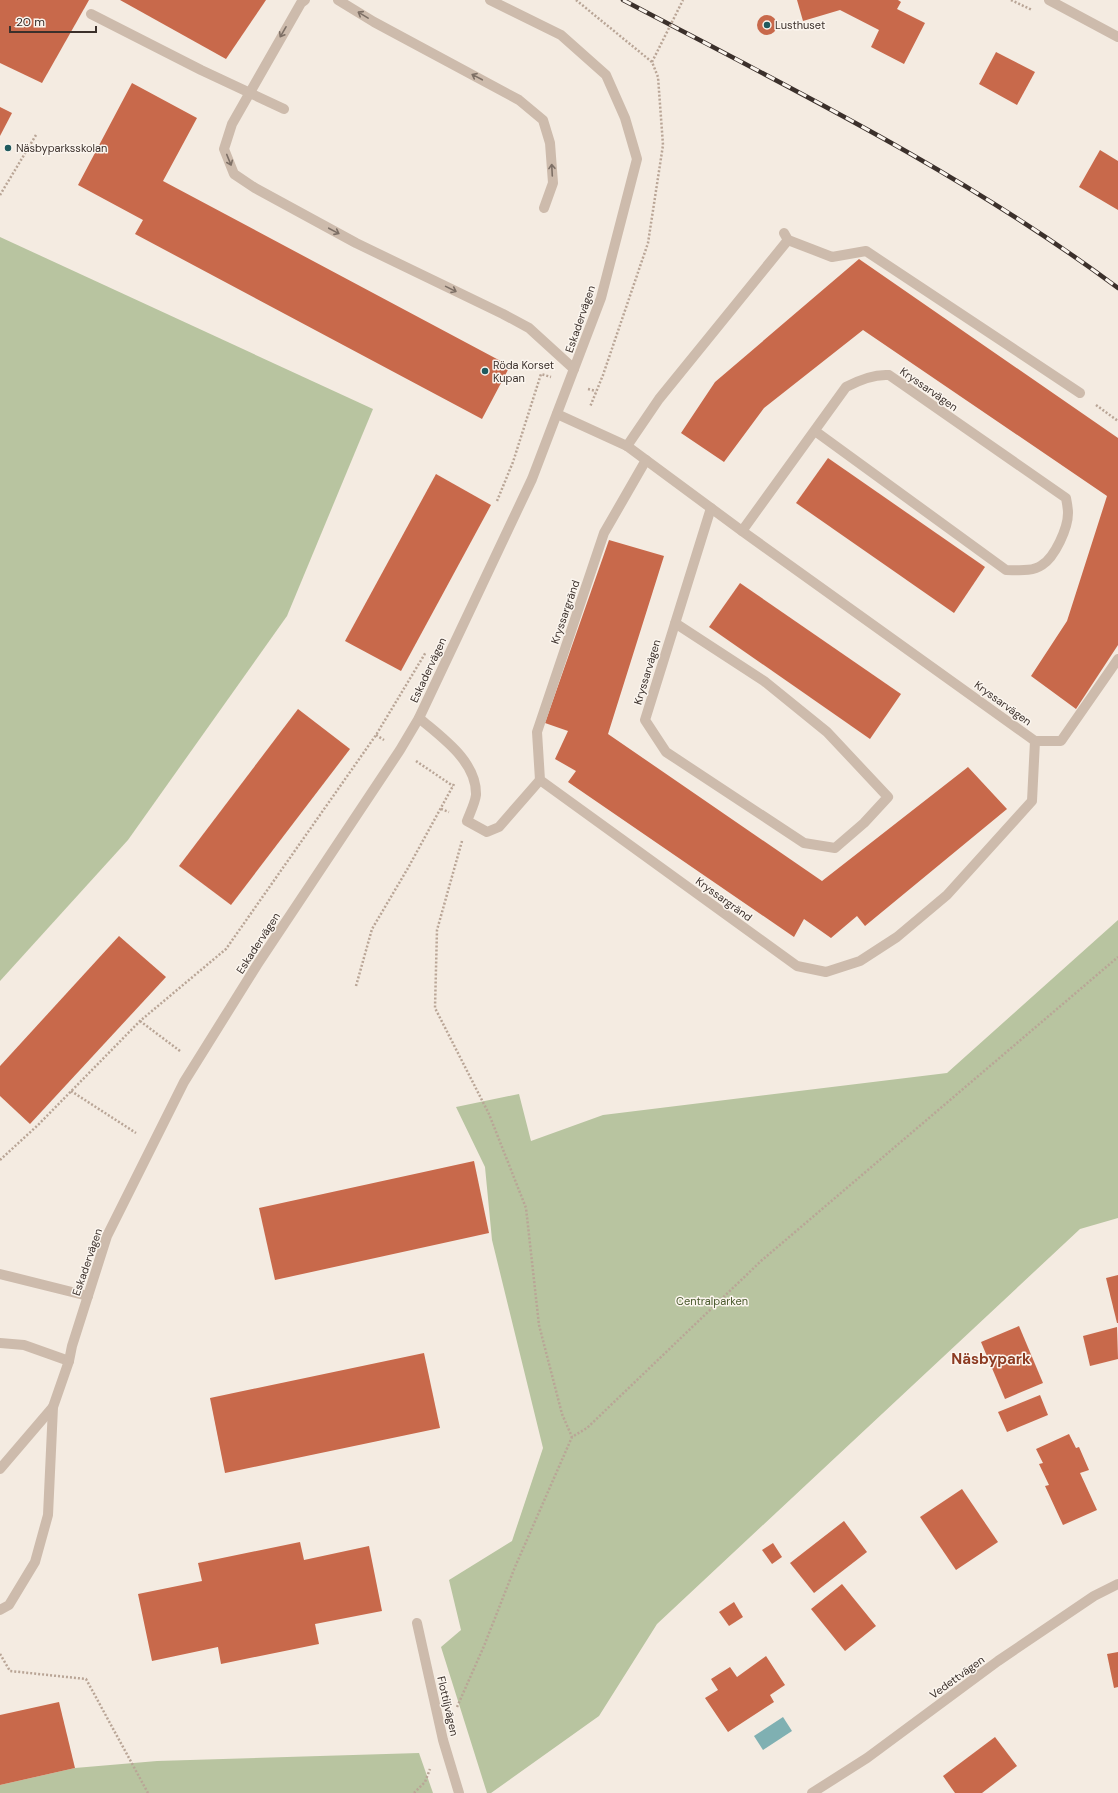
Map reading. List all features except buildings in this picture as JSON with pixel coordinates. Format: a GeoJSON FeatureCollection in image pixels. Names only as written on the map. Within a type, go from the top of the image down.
{"type":"FeatureCollection","features":[{"type":"Feature","properties":{"kind":"street"},"geometry":{"type":"LineString","coordinates":[[305,0],[301,2],[232,124],[224,149],[234,174],[261,191],[356,243],[529,328],[574,369]]}},
{"type":"Feature","properties":{"kind":"street"},"geometry":{"type":"LineString","coordinates":[[338,0],[374,22],[519,100],[543,120],[550,143],[553,183],[544,208]]}},
{"type":"Feature","properties":{"kind":"street","name":"Eskadervägen"},"geometry":{"type":"LineString","coordinates":[[0,1610],[9,1606],[36,1562],[48,1515],[53,1407],[69,1361],[72,1346],[107,1236],[184,1082],[257,965],[400,750],[418,718],[532,479],[601,298],[637,159],[625,118],[606,75],[561,35],[490,0]]}},
{"type":"Feature","properties":{"kind":"street"},"geometry":{"type":"LineString","coordinates":[[1049,0],[1118,37]]}},
{"type":"Feature","properties":{"kind":"street"},"geometry":{"type":"LineString","coordinates":[[91,14],[284,109]]}},
{"type":"Feature","properties":{"kind":"street"},"geometry":{"type":"LineString","coordinates":[[627,446],[659,399],[786,237],[832,257],[866,250],[1080,393]]}},
{"type":"Feature","properties":{"kind":"street","name":"Kryssarvägen"},"geometry":{"type":"LineString","coordinates":[[742,531],[846,387],[858,381],[879,375],[889,375],[1066,498],[1068,513],[1066,528],[1050,557],[1042,565],[1027,570],[1006,570],[815,431]]}},
{"type":"Feature","properties":{"kind":"street","name":"Kryssarvägen"},"geometry":{"type":"LineString","coordinates":[[557,414],[627,446],[742,531],[1035,741],[1032,801],[947,894],[897,937],[860,961],[826,972],[797,966]]}},
{"type":"Feature","properties":{"kind":"street","name":"Kryssargränd"},"geometry":{"type":"LineString","coordinates":[[646,460],[604,533],[537,732],[540,780],[797,966]]}},
{"type":"Feature","properties":{"kind":"street","name":"Kryssarvägen"},"geometry":{"type":"LineString","coordinates":[[675,623],[764,681],[828,732],[888,797],[864,823],[835,848],[804,843],[666,752],[645,720],[675,623],[711,508]]}},
{"type":"Feature","properties":{"kind":"street"},"geometry":{"type":"LineString","coordinates":[[1035,741],[1061,741],[1118,659]]}},
{"type":"Feature","properties":{"kind":"street"},"geometry":{"type":"LineString","coordinates":[[418,718],[454,748],[475,778],[476,796],[467,821],[487,832],[499,827],[540,780]]}},
{"type":"Feature","properties":{"kind":"street"},"geometry":{"type":"LineString","coordinates":[[0,1274],[88,1296]]}},
{"type":"Feature","properties":{"kind":"street"},"geometry":{"type":"LineString","coordinates":[[0,1343],[24,1346],[69,1361]]}},
{"type":"Feature","properties":{"kind":"street","name":"Eskadervägen"},"geometry":{"type":"LineString","coordinates":[[0,1469],[53,1407]]}},
{"type":"Feature","properties":{"kind":"street","name":"Vedettvägen"},"geometry":{"type":"LineString","coordinates":[[812,1793],[867,1758],[1004,1657],[1094,1596],[1118,1584]]}},
{"type":"Feature","properties":{"kind":"street","name":"Flottiljvägen"},"geometry":{"type":"LineString","coordinates":[[417,1623],[443,1740],[459,1793]]}},
{"type":"Feature","properties":{"kind":"path"},"geometry":{"type":"LineString","coordinates":[[576,0],[584,5]]}},
{"type":"Feature","properties":{"kind":"path"},"geometry":{"type":"LineString","coordinates":[[652,62],[683,0]]}},
{"type":"Feature","properties":{"kind":"path"},"geometry":{"type":"LineString","coordinates":[[0,194],[36,135]]}},
{"type":"Feature","properties":{"kind":"path"},"geometry":{"type":"LineString","coordinates":[[496,505],[513,462],[541,374],[596,391]]}},
{"type":"Feature","properties":{"kind":"path"},"geometry":{"type":"LineString","coordinates":[[1080,393],[1118,421]]}},
{"type":"Feature","properties":{"kind":"path"},"geometry":{"type":"LineString","coordinates":[[0,1160],[140,1021],[226,949],[376,735],[427,650]]}},
{"type":"Feature","properties":{"kind":"path"},"geometry":{"type":"LineString","coordinates":[[356,986],[372,929],[441,809],[464,762]]}},
{"type":"Feature","properties":{"kind":"path"},"geometry":{"type":"LineString","coordinates":[[463,839],[437,930],[435,1008],[489,1114],[526,1208],[539,1325],[562,1414],[572,1437]]}},
{"type":"Feature","properties":{"kind":"path"},"geometry":{"type":"LineString","coordinates":[[414,1793],[425,1782],[484,1646],[515,1567],[572,1437],[587,1428],[761,1261],[1118,957]]}},
{"type":"Feature","properties":{"kind":"path"},"geometry":{"type":"LineString","coordinates":[[140,1021],[196,1063]]}},
{"type":"Feature","properties":{"kind":"path"},"geometry":{"type":"LineString","coordinates":[[71,1091],[153,1144]]}},
{"type":"Feature","properties":{"kind":"path"},"geometry":{"type":"LineString","coordinates":[[0,1654],[10,1671],[86,1678],[148,1793]]}},
{"type":"Feature","properties":{"kind":"green space"},"geometry":{"type":"Polygon","coordinates":[[[0,237],[373,409],[287,616],[128,840],[0,981],[0,237]]]}},
{"type":"Feature","properties":{"kind":"green space","name":"Centralparken"},"geometry":{"type":"Polygon","coordinates":[[[1118,920],[1118,1218],[1080,1229],[657,1624],[599,1716],[491,1793],[487,1793],[441,1647],[461,1630],[449,1580],[512,1541],[543,1448],[492,1240],[485,1167],[456,1107],[519,1094],[531,1141],[603,1115],[947,1073],[1118,920]]]}},
{"type":"Feature","properties":{"kind":"green space"},"geometry":{"type":"Polygon","coordinates":[[[419,1753],[433,1793],[0,1793],[0,1785],[75,1768],[157,1761],[419,1753]]]}},
{"type":"Feature","properties":{"kind":"water"},"geometry":{"type":"Polygon","coordinates":[[[783,1717],[792,1731],[763,1750],[754,1736],[783,1717]]]}},
{"type":"Feature","properties":{"kind":"railway"},"geometry":{"type":"LineString","coordinates":[[623,0],[814,100],[939,170],[1000,207],[1118,288]]}},
{"type":"Feature","properties":{"kind":"place","name":"Lusthuset"},"geometry":{"type":"Point","coordinates":[767,25]}},
{"type":"Feature","properties":{"kind":"place","name":"Näsbyparksskolan"},"geometry":{"type":"Point","coordinates":[8,148]}},
{"type":"Feature","properties":{"kind":"place","name":"Röda Korset Kupan"},"geometry":{"type":"Point","coordinates":[485,371]}},
{"type":"Feature","properties":{"kind":"district","name":"Näsbypark"},"geometry":{"type":"Point","coordinates":[991,1359]}}]}
